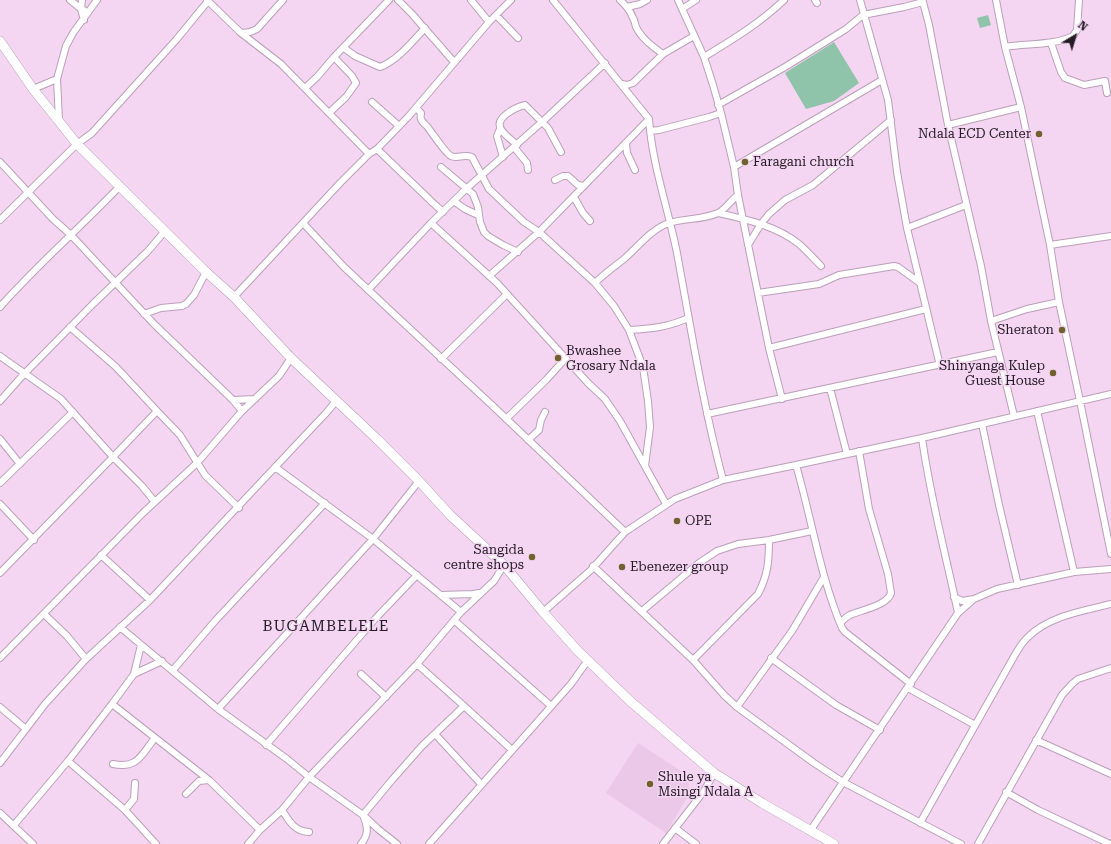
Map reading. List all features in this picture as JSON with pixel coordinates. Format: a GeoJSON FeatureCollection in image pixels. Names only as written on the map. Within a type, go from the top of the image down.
{"type":"FeatureCollection","features":[{"type":"Feature","properties":{"kind":"street"},"geometry":{"type":"LineString","coordinates":[[70,0],[82,9],[89,12]]}},
{"type":"Feature","properties":{"kind":"street"},"geometry":{"type":"LineString","coordinates":[[82,0],[84,20]]}},
{"type":"Feature","properties":{"kind":"street"},"geometry":{"type":"LineString","coordinates":[[59,122],[57,79],[73,33],[84,20],[97,0]]}},
{"type":"Feature","properties":{"kind":"street"},"geometry":{"type":"LineString","coordinates":[[0,220],[77,144],[92,133],[176,40],[207,0],[241,33],[281,64],[330,112],[369,154]]}},
{"type":"Feature","properties":{"kind":"street"},"geometry":{"type":"LineString","coordinates":[[241,33],[250,32],[256,29],[284,0]]}},
{"type":"Feature","properties":{"kind":"street"},"geometry":{"type":"LineString","coordinates":[[305,88],[317,78],[334,57],[390,0]]}},
{"type":"Feature","properties":{"kind":"street"},"geometry":{"type":"LineString","coordinates":[[398,0],[425,28],[454,62]]}},
{"type":"Feature","properties":{"kind":"street"},"geometry":{"type":"LineString","coordinates":[[471,0],[489,22]]}},
{"type":"Feature","properties":{"kind":"street"},"geometry":{"type":"LineString","coordinates":[[234,297],[369,154],[377,149],[416,108],[489,22],[511,0]]}},
{"type":"Feature","properties":{"kind":"street"},"geometry":{"type":"LineString","coordinates":[[553,0],[649,119],[650,131],[676,252],[707,414],[723,480]]}},
{"type":"Feature","properties":{"kind":"street"},"geometry":{"type":"LineString","coordinates":[[620,0],[627,6],[634,20],[635,26],[644,38],[654,48],[663,54]]}},
{"type":"Feature","properties":{"kind":"street"},"geometry":{"type":"LineString","coordinates":[[627,6],[640,4],[647,0]]}},
{"type":"Feature","properties":{"kind":"street"},"geometry":{"type":"LineString","coordinates":[[678,0],[704,57],[721,113],[734,167],[742,218],[769,348],[782,399]]}},
{"type":"Feature","properties":{"kind":"street"},"geometry":{"type":"LineString","coordinates":[[682,10],[696,0]]}},
{"type":"Feature","properties":{"kind":"street"},"geometry":{"type":"LineString","coordinates":[[704,57],[749,29],[784,0]]}},
{"type":"Feature","properties":{"kind":"street"},"geometry":{"type":"LineString","coordinates":[[860,0],[888,100],[897,172],[907,228],[940,366]]}},
{"type":"Feature","properties":{"kind":"street"},"geometry":{"type":"LineString","coordinates":[[996,0],[1005,47],[1021,107],[1050,245],[1059,302],[1111,554]]}},
{"type":"Feature","properties":{"kind":"street"},"geometry":{"type":"LineString","coordinates":[[1005,47],[1018,44],[1051,43],[1071,38],[1075,34],[1077,28],[1079,0]]}},
{"type":"Feature","properties":{"kind":"street"},"geometry":{"type":"LineString","coordinates":[[718,105],[785,67],[846,29],[863,15],[904,7],[922,1],[929,25],[948,125],[991,321],[1014,416]]}},
{"type":"Feature","properties":{"kind":"street"},"geometry":{"type":"LineString","coordinates":[[496,15],[518,38]]}},
{"type":"Feature","properties":{"kind":"street"},"geometry":{"type":"LineString","coordinates":[[344,48],[355,56],[380,67],[385,65],[406,49],[425,28]]}},
{"type":"Feature","properties":{"kind":"street"},"geometry":{"type":"LineString","coordinates":[[622,84],[627,85],[633,83],[663,54],[694,36]]}},
{"type":"Feature","properties":{"kind":"street"},"geometry":{"type":"LineString","coordinates":[[1051,43],[1063,76],[1084,85],[1105,81],[1107,93]]}},
{"type":"Feature","properties":{"kind":"street"},"geometry":{"type":"LineString","coordinates":[[2,47],[77,144],[206,272],[234,297],[291,358],[419,481],[450,515],[504,565],[543,612],[588,660],[630,701],[714,773],[762,804],[834,844]]}},
{"type":"Feature","properties":{"kind":"street"},"geometry":{"type":"LineString","coordinates":[[654,48],[656,62]]}},
{"type":"Feature","properties":{"kind":"street"},"geometry":{"type":"LineString","coordinates":[[330,112],[346,97],[356,83],[352,76],[334,57]]}},
{"type":"Feature","properties":{"kind":"street"},"geometry":{"type":"LineString","coordinates":[[368,290],[431,223],[467,188],[542,122],[605,63]]}},
{"type":"Feature","properties":{"kind":"street"},"geometry":{"type":"LineString","coordinates":[[33,89],[57,79]]}},
{"type":"Feature","properties":{"kind":"street"},"geometry":{"type":"LineString","coordinates":[[734,167],[882,80]]}},
{"type":"Feature","properties":{"kind":"street"},"geometry":{"type":"LineString","coordinates":[[372,102],[399,126]]}},
{"type":"Feature","properties":{"kind":"street"},"geometry":{"type":"LineString","coordinates":[[503,157],[497,136],[500,129],[501,120],[512,110],[524,105],[548,128],[561,152]]}},
{"type":"Feature","properties":{"kind":"street"},"geometry":{"type":"LineString","coordinates":[[948,125],[1021,107]]}},
{"type":"Feature","properties":{"kind":"street"},"geometry":{"type":"LineString","coordinates":[[416,108],[421,113],[420,119],[428,127],[445,151],[451,156],[456,157],[464,155],[472,157],[483,175],[486,185],[497,197],[524,222],[539,232],[595,283],[614,306],[629,330],[643,367],[650,427],[645,466]]}},
{"type":"Feature","properties":{"kind":"street"},"geometry":{"type":"LineString","coordinates":[[650,131],[659,130],[721,113]]}},
{"type":"Feature","properties":{"kind":"street"},"geometry":{"type":"LineString","coordinates":[[489,276],[539,232],[649,119]]}},
{"type":"Feature","properties":{"kind":"street"},"geometry":{"type":"LineString","coordinates":[[748,245],[768,214],[785,200],[813,185],[891,120]]}},
{"type":"Feature","properties":{"kind":"street"},"geometry":{"type":"LineString","coordinates":[[500,129],[527,163],[528,170]]}},
{"type":"Feature","properties":{"kind":"street"},"geometry":{"type":"LineString","coordinates":[[626,143],[627,153],[635,170]]}},
{"type":"Feature","properties":{"kind":"street"},"geometry":{"type":"LineString","coordinates":[[377,149],[443,212]]}},
{"type":"Feature","properties":{"kind":"street"},"geometry":{"type":"LineString","coordinates":[[0,162],[53,219],[71,235],[144,314],[233,400],[242,411]]}},
{"type":"Feature","properties":{"kind":"street"},"geometry":{"type":"LineString","coordinates":[[441,167],[473,194],[482,228],[488,236],[511,250],[518,252]]}},
{"type":"Feature","properties":{"kind":"street"},"geometry":{"type":"LineString","coordinates":[[555,180],[568,176],[578,185],[584,186]]}},
{"type":"Feature","properties":{"kind":"street"},"geometry":{"type":"LineString","coordinates":[[0,307],[46,258],[92,216],[120,186]]}},
{"type":"Feature","properties":{"kind":"street"},"geometry":{"type":"LineString","coordinates":[[595,283],[623,260],[650,234],[670,223],[699,219],[718,213],[724,209],[729,201],[738,195]]}},
{"type":"Feature","properties":{"kind":"street"},"geometry":{"type":"LineString","coordinates":[[574,196],[583,213],[590,221]]}},
{"type":"Feature","properties":{"kind":"street"},"geometry":{"type":"LineString","coordinates":[[454,202],[465,209],[478,214]]}},
{"type":"Feature","properties":{"kind":"street"},"geometry":{"type":"LineString","coordinates":[[907,228],[966,204]]}},
{"type":"Feature","properties":{"kind":"street"},"geometry":{"type":"LineString","coordinates":[[718,213],[761,224],[792,239],[821,266]]}},
{"type":"Feature","properties":{"kind":"street"},"geometry":{"type":"LineString","coordinates":[[303,223],[344,267],[625,532]]}},
{"type":"Feature","properties":{"kind":"street"},"geometry":{"type":"LineString","coordinates":[[431,223],[489,276],[605,399],[620,421],[666,504]]}},
{"type":"Feature","properties":{"kind":"street"},"geometry":{"type":"LineString","coordinates":[[0,401],[70,327],[148,251],[165,231]]}},
{"type":"Feature","properties":{"kind":"street"},"geometry":{"type":"LineString","coordinates":[[1050,245],[1111,236]]}},
{"type":"Feature","properties":{"kind":"street"},"geometry":{"type":"LineString","coordinates":[[758,293],[819,284],[839,275],[894,266],[898,267],[920,283]]}},
{"type":"Feature","properties":{"kind":"street"},"geometry":{"type":"LineString","coordinates":[[144,314],[161,308],[182,306],[186,304],[194,295],[206,272]]}},
{"type":"Feature","properties":{"kind":"street"},"geometry":{"type":"LineString","coordinates":[[441,359],[506,294]]}},
{"type":"Feature","properties":{"kind":"street"},"geometry":{"type":"LineString","coordinates":[[991,321],[1027,309],[1059,302]]}},
{"type":"Feature","properties":{"kind":"street"},"geometry":{"type":"LineString","coordinates":[[769,348],[926,309]]}},
{"type":"Feature","properties":{"kind":"street"},"geometry":{"type":"LineString","coordinates":[[629,330],[659,328],[675,324],[688,318]]}},
{"type":"Feature","properties":{"kind":"street"},"geometry":{"type":"LineString","coordinates":[[70,327],[116,367],[158,411],[180,435],[197,463],[214,485],[238,508]]}},
{"type":"Feature","properties":{"kind":"street"},"geometry":{"type":"LineString","coordinates":[[707,414],[940,366],[998,352]]}},
{"type":"Feature","properties":{"kind":"street"},"geometry":{"type":"LineString","coordinates":[[0,356],[61,399],[155,502]]}},
{"type":"Feature","properties":{"kind":"street"},"geometry":{"type":"LineString","coordinates":[[0,658],[101,555],[197,463],[242,411],[279,376],[291,358]]}},
{"type":"Feature","properties":{"kind":"street"},"geometry":{"type":"LineString","coordinates":[[506,419],[566,358]]}},
{"type":"Feature","properties":{"kind":"street"},"geometry":{"type":"LineString","coordinates":[[830,388],[847,454]]}},
{"type":"Feature","properties":{"kind":"street"},"geometry":{"type":"LineString","coordinates":[[543,612],[594,566],[625,532],[675,499],[723,480],[859,452],[1111,394]]}},
{"type":"Feature","properties":{"kind":"street"},"geometry":{"type":"LineString","coordinates":[[233,400],[255,398]]}},
{"type":"Feature","properties":{"kind":"street"},"geometry":{"type":"LineString","coordinates":[[0,763],[45,704],[86,658],[150,600],[238,508],[336,401]]}},
{"type":"Feature","properties":{"kind":"street"},"geometry":{"type":"LineString","coordinates":[[0,574],[158,411]]}},
{"type":"Feature","properties":{"kind":"street"},"geometry":{"type":"LineString","coordinates":[[1037,411],[1074,572]]}},
{"type":"Feature","properties":{"kind":"street"},"geometry":{"type":"LineString","coordinates":[[0,483],[73,412]]}},
{"type":"Feature","properties":{"kind":"street"},"geometry":{"type":"LineString","coordinates":[[528,440],[539,430],[541,420],[545,412]]}},
{"type":"Feature","properties":{"kind":"street"},"geometry":{"type":"LineString","coordinates":[[982,424],[1018,584]]}},
{"type":"Feature","properties":{"kind":"street"},"geometry":{"type":"LineString","coordinates":[[922,438],[927,470],[958,613]]}},
{"type":"Feature","properties":{"kind":"street"},"geometry":{"type":"LineString","coordinates":[[0,439],[20,464]]}},
{"type":"Feature","properties":{"kind":"street"},"geometry":{"type":"LineString","coordinates":[[840,622],[849,616],[876,606],[887,600],[891,594],[888,574],[869,509],[859,452]]}},
{"type":"Feature","properties":{"kind":"street"},"geometry":{"type":"LineString","coordinates":[[796,465],[824,577],[845,632],[909,686],[974,725]]}},
{"type":"Feature","properties":{"kind":"street"},"geometry":{"type":"LineString","coordinates":[[275,467],[373,539],[461,612]]}},
{"type":"Feature","properties":{"kind":"street"},"geometry":{"type":"LineString","coordinates":[[218,709],[373,539],[419,481]]}},
{"type":"Feature","properties":{"kind":"street"},"geometry":{"type":"LineString","coordinates":[[173,670],[215,621],[325,503]]}},
{"type":"Feature","properties":{"kind":"street"},"geometry":{"type":"LineString","coordinates":[[0,504],[34,540]]}},
{"type":"Feature","properties":{"kind":"street"},"geometry":{"type":"LineString","coordinates":[[642,611],[699,563],[717,551],[738,544],[769,540],[812,531]]}},
{"type":"Feature","properties":{"kind":"street"},"geometry":{"type":"LineString","coordinates":[[693,660],[758,594],[765,581],[769,562],[769,540]]}},
{"type":"Feature","properties":{"kind":"street"},"geometry":{"type":"LineString","coordinates":[[101,555],[150,600]]}},
{"type":"Feature","properties":{"kind":"street"},"geometry":{"type":"LineString","coordinates":[[248,844],[260,830],[282,810],[309,777],[417,664],[455,621],[461,612],[494,581],[504,565]]}},
{"type":"Feature","properties":{"kind":"street"},"geometry":{"type":"LineString","coordinates":[[594,566],[693,660],[724,695],[737,707],[814,763],[843,782],[961,844]]}},
{"type":"Feature","properties":{"kind":"street"},"geometry":{"type":"LineString","coordinates":[[954,597],[962,601],[974,599],[997,589],[1018,584],[1074,572],[1111,569]]}},
{"type":"Feature","properties":{"kind":"street"},"geometry":{"type":"LineString","coordinates":[[266,745],[375,619],[417,575]]}},
{"type":"Feature","properties":{"kind":"street"},"geometry":{"type":"LineString","coordinates":[[737,707],[798,621],[824,577]]}},
{"type":"Feature","properties":{"kind":"street"},"geometry":{"type":"LineString","coordinates":[[441,596],[480,593]]}},
{"type":"Feature","properties":{"kind":"street"},"geometry":{"type":"LineString","coordinates":[[810,831],[958,613],[974,599]]}},
{"type":"Feature","properties":{"kind":"street"},"geometry":{"type":"LineString","coordinates":[[920,823],[974,725],[1016,653],[1027,638],[1049,623],[1070,615],[1111,604]]}},
{"type":"Feature","properties":{"kind":"street"},"geometry":{"type":"LineString","coordinates":[[44,614],[67,636],[86,658]]}},
{"type":"Feature","properties":{"kind":"street"},"geometry":{"type":"LineString","coordinates":[[455,621],[551,706]]}},
{"type":"Feature","properties":{"kind":"street"},"geometry":{"type":"LineString","coordinates":[[120,627],[218,709],[363,816],[397,844]]}},
{"type":"Feature","properties":{"kind":"street"},"geometry":{"type":"LineString","coordinates":[[14,825],[68,761],[134,674],[141,645]]}},
{"type":"Feature","properties":{"kind":"street"},"geometry":{"type":"LineString","coordinates":[[771,658],[836,705],[880,730]]}},
{"type":"Feature","properties":{"kind":"street"},"geometry":{"type":"LineString","coordinates":[[429,844],[571,684],[588,660]]}},
{"type":"Feature","properties":{"kind":"street"},"geometry":{"type":"LineString","coordinates":[[134,674],[162,661]]}},
{"type":"Feature","properties":{"kind":"street"},"geometry":{"type":"LineString","coordinates":[[417,664],[512,750]]}},
{"type":"Feature","properties":{"kind":"street"},"geometry":{"type":"LineString","coordinates":[[978,844],[1062,695],[1069,686],[1078,680],[1111,668]]}},
{"type":"Feature","properties":{"kind":"street"},"geometry":{"type":"LineString","coordinates":[[361,674],[386,697]]}},
{"type":"Feature","properties":{"kind":"street"},"geometry":{"type":"LineString","coordinates":[[112,704],[209,780],[260,830]]}},
{"type":"Feature","properties":{"kind":"street"},"geometry":{"type":"LineString","coordinates":[[363,816],[401,769],[422,746],[464,706]]}},
{"type":"Feature","properties":{"kind":"street"},"geometry":{"type":"LineString","coordinates":[[0,708],[26,729]]}},
{"type":"Feature","properties":{"kind":"street"},"geometry":{"type":"LineString","coordinates":[[435,734],[481,784]]}},
{"type":"Feature","properties":{"kind":"street"},"geometry":{"type":"LineString","coordinates":[[114,764],[124,766],[134,764],[155,738]]}},
{"type":"Feature","properties":{"kind":"street"},"geometry":{"type":"LineString","coordinates":[[1036,740],[1111,774]]}},
{"type":"Feature","properties":{"kind":"street"},"geometry":{"type":"LineString","coordinates":[[68,761],[125,810],[156,844]]}},
{"type":"Feature","properties":{"kind":"street"},"geometry":{"type":"LineString","coordinates":[[663,844],[704,791],[714,773]]}},
{"type":"Feature","properties":{"kind":"street"},"geometry":{"type":"LineString","coordinates":[[186,794],[200,781],[209,780]]}},
{"type":"Feature","properties":{"kind":"street"},"geometry":{"type":"LineString","coordinates":[[125,810],[134,800],[135,783]]}},
{"type":"Feature","properties":{"kind":"street"},"geometry":{"type":"LineString","coordinates":[[1006,792],[1038,810],[1110,844]]}},
{"type":"Feature","properties":{"kind":"street"},"geometry":{"type":"LineString","coordinates":[[282,810],[294,827],[309,832]]}},
{"type":"Feature","properties":{"kind":"street"},"geometry":{"type":"LineString","coordinates":[[0,813],[33,844]]}},
{"type":"Feature","properties":{"kind":"street"},"geometry":{"type":"LineString","coordinates":[[361,844],[368,828],[363,816]]}},
{"type":"Feature","properties":{"kind":"street"},"geometry":{"type":"LineString","coordinates":[[675,828],[696,844]]}},
{"type":"Feature","properties":{"kind":"street"},"geometry":{"type":"LineString","coordinates":[[366,835],[378,829]]}},
{"type":"Feature","properties":{"kind":"shaded area"},"geometry":{"type":"Polygon","coordinates":[[[638,743],[687,775],[690,793],[666,833],[606,793],[638,743]]]}},
{"type":"Feature","properties":{"kind":"green space"},"geometry":{"type":"Polygon","coordinates":[[[988,15],[991,25],[980,28],[977,18],[988,15]]]}},
{"type":"Feature","properties":{"kind":"green space"},"geometry":{"type":"Polygon","coordinates":[[[834,42],[859,83],[834,101],[806,109],[785,73],[834,42]]]}},
{"type":"Feature","properties":{"kind":"place","name":"Ndala ECD Center"},"geometry":{"type":"Point","coordinates":[1039,134]}},
{"type":"Feature","properties":{"kind":"place","name":"Faragani church"},"geometry":{"type":"Point","coordinates":[745,162]}},
{"type":"Feature","properties":{"kind":"place","name":"Sheraton"},"geometry":{"type":"Point","coordinates":[1062,330]}},
{"type":"Feature","properties":{"kind":"place","name":"Bwashee Grosary Ndala"},"geometry":{"type":"Point","coordinates":[558,358]}},
{"type":"Feature","properties":{"kind":"place","name":"Shinyanga Kulep Guest House"},"geometry":{"type":"Point","coordinates":[1053,373]}},
{"type":"Feature","properties":{"kind":"place","name":"OPE"},"geometry":{"type":"Point","coordinates":[677,521]}},
{"type":"Feature","properties":{"kind":"place","name":"Sangida centre shops"},"geometry":{"type":"Point","coordinates":[532,557]}},
{"type":"Feature","properties":{"kind":"place","name":"Ebenezer group"},"geometry":{"type":"Point","coordinates":[622,567]}},
{"type":"Feature","properties":{"kind":"place","name":"Shule ya Msingi Ndala A"},"geometry":{"type":"Point","coordinates":[650,784]}},
{"type":"Feature","properties":{"kind":"district","name":"BUGAMBELELE"},"geometry":{"type":"Point","coordinates":[326,627]}}]}
